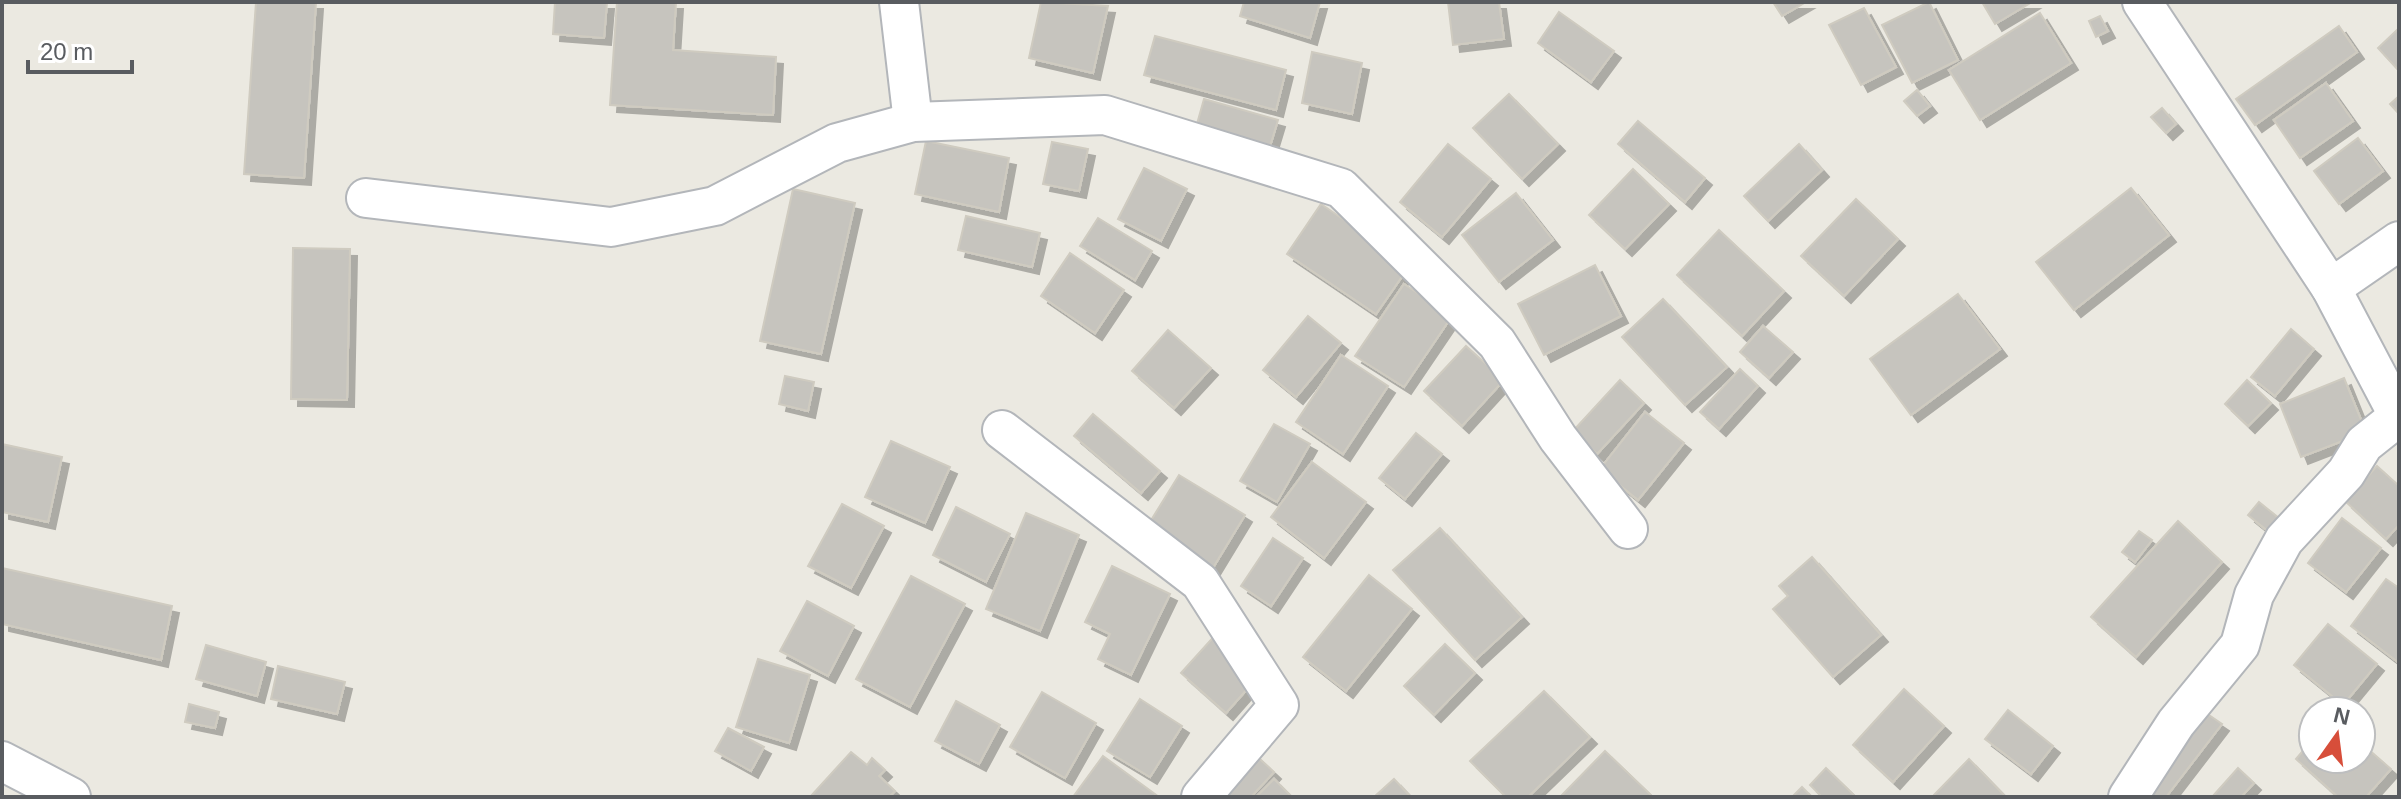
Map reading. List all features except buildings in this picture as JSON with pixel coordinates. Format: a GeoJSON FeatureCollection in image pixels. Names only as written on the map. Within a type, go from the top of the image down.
{"type":"FeatureCollection","features":[{"type":"Feature","properties":{"kind":"street"},"geometry":{"type":"LineString","coordinates":[[899,2],[913,122]]}},
{"type":"Feature","properties":{"kind":"street"},"geometry":{"type":"LineString","coordinates":[[2128,797],[2176,723],[2240,645],[2254,595],[2284,540],[2337,484],[2364,444],[2398,417],[2331,288],[2142,2]]}},
{"type":"Feature","properties":{"kind":"street"},"geometry":{"type":"LineString","coordinates":[[366,198],[611,227],[715,206],[837,143],[913,122],[1105,115],[1341,188],[1497,343],[1558,438],[1628,529]]}},
{"type":"Feature","properties":{"kind":"street"},"geometry":{"type":"LineString","coordinates":[[2331,288],[2399,241]]}},
{"type":"Feature","properties":{"kind":"street"},"geometry":{"type":"LineString","coordinates":[[1002,430],[1200,582],[1279,705],[1201,797]]}},
{"type":"Feature","properties":{"kind":"street"},"geometry":{"type":"LineString","coordinates":[[2,761],[71,797]]}}]}
